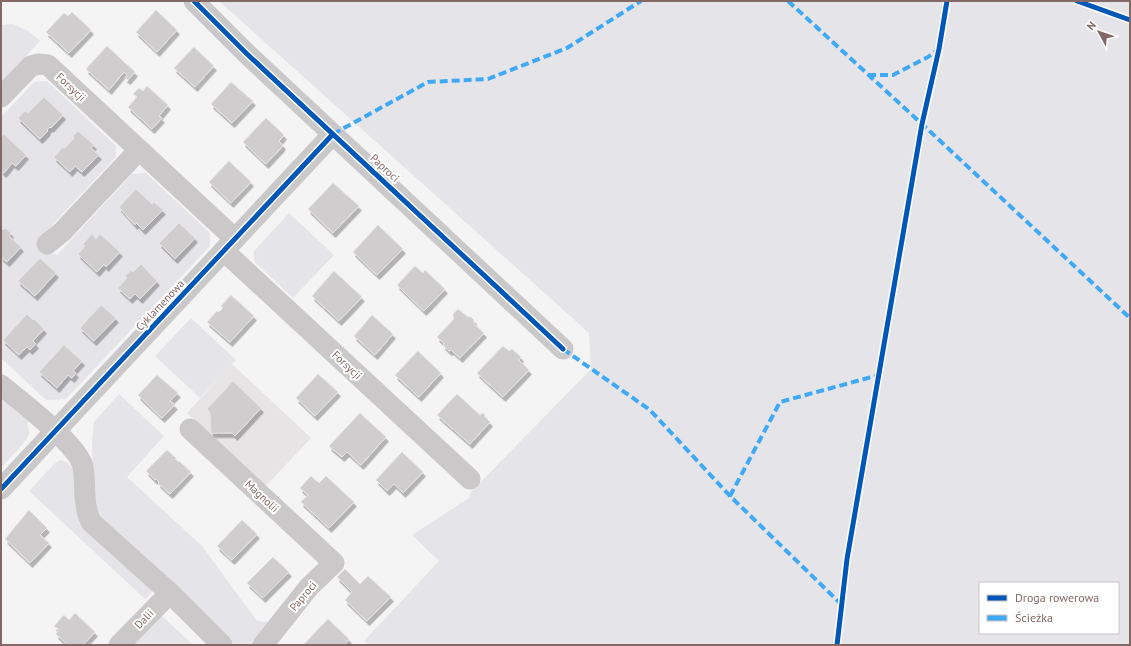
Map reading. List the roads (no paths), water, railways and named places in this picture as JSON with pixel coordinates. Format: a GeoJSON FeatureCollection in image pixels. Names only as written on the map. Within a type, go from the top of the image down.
{"type":"FeatureCollection","features":[{"type":"Feature","properties":{"kind":"street","name":"Paproci"},"geometry":{"type":"LineString","coordinates":[[194,1],[247,54],[564,349]]}},
{"type":"Feature","properties":{"kind":"street","name":"Forsycji"},"geometry":{"type":"LineString","coordinates":[[1,97],[31,66],[39,64],[48,65],[139,150],[230,245],[470,479]]}},
{"type":"Feature","properties":{"kind":"street","name":"Cyklamenowa"},"geometry":{"type":"LineString","coordinates":[[1,489],[333,134]]}},
{"type":"Feature","properties":{"kind":"street"},"geometry":{"type":"LineString","coordinates":[[47,244],[62,232],[139,150]]}},
{"type":"Feature","properties":{"kind":"street"},"geometry":{"type":"LineString","coordinates":[[1,385],[55,431],[80,458],[83,467],[87,511],[92,522],[170,593],[222,645]]}},
{"type":"Feature","properties":{"kind":"street","name":"Magnolii"},"geometry":{"type":"LineString","coordinates":[[190,429],[334,563]]}},
{"type":"Feature","properties":{"kind":"street","name":"Paproci"},"geometry":{"type":"LineString","coordinates":[[269,638],[309,587],[334,563]]}},
{"type":"Feature","properties":{"kind":"street","name":"Dalii"},"geometry":{"type":"LineString","coordinates":[[119,645],[170,593]]}}]}
